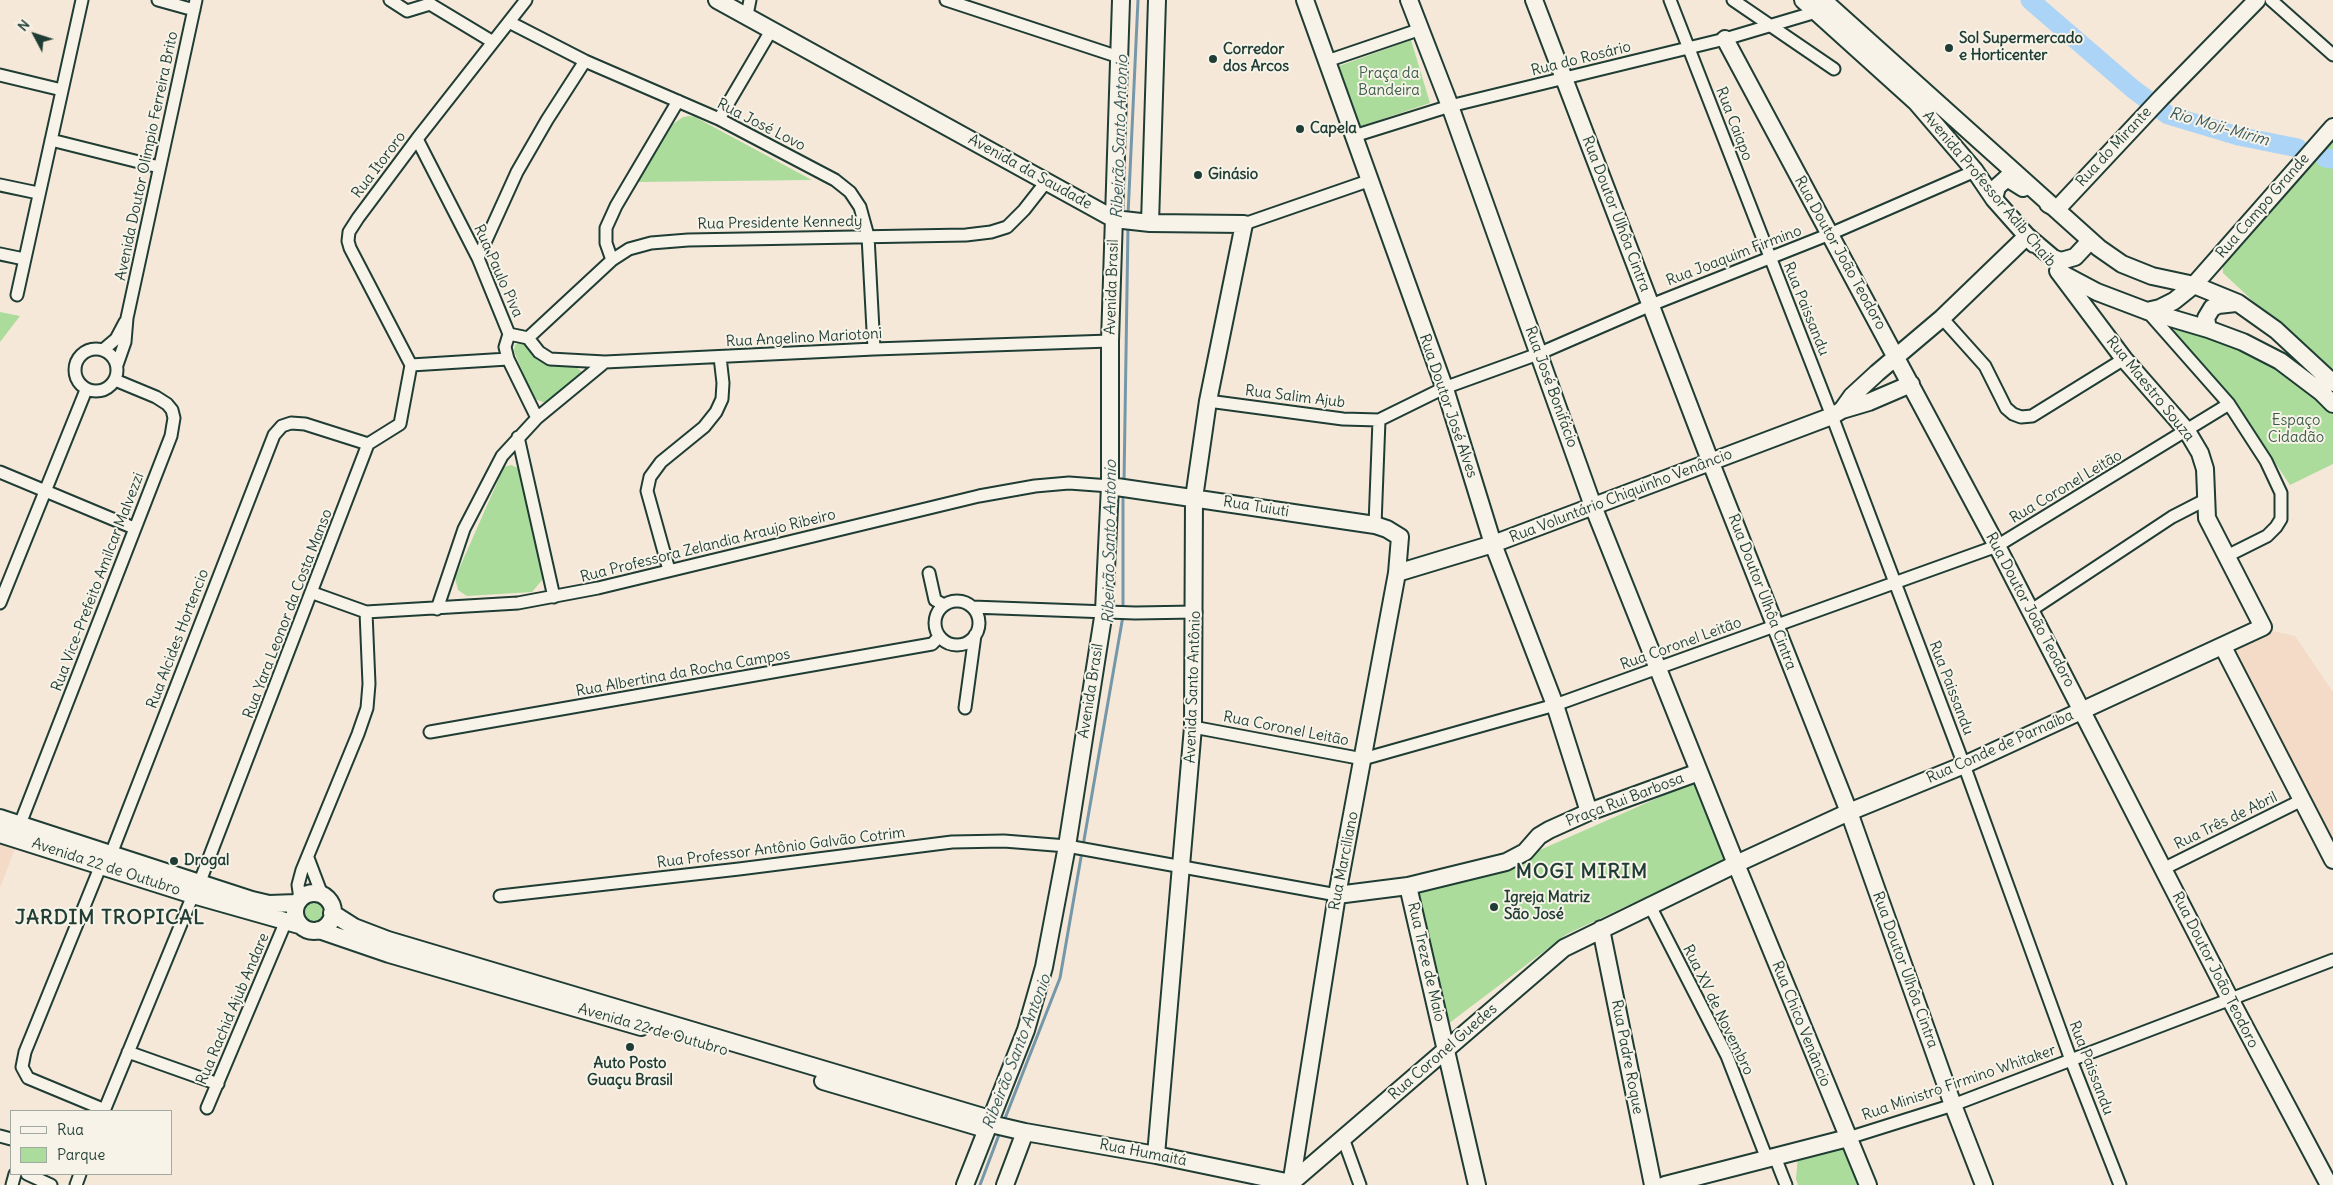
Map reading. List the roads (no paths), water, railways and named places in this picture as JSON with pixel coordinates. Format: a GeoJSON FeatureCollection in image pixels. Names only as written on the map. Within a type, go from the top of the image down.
{"type":"FeatureCollection","features":[{"type":"Feature","properties":{"kind":"street"},"geometry":{"type":"LineString","coordinates":[[17,295],[82,0]]}},
{"type":"Feature","properties":{"kind":"street"},"geometry":{"type":"LineString","coordinates":[[158,0],[195,5]]}},
{"type":"Feature","properties":{"kind":"street"},"geometry":{"type":"LineString","coordinates":[[390,0],[407,10],[430,2],[493,42]]}},
{"type":"Feature","properties":{"kind":"street","name":"Rua Itororo"},"geometry":{"type":"LineString","coordinates":[[411,366],[348,241],[350,232],[358,218],[417,139],[526,0]]}},
{"type":"Feature","properties":{"kind":"street","name":"Avenida da Saudade"},"geometry":{"type":"LineString","coordinates":[[717,0],[749,8],[772,29],[1046,182],[1132,221],[1244,224],[1368,181]]}},
{"type":"Feature","properties":{"kind":"street"},"geometry":{"type":"LineString","coordinates":[[946,0],[960,2],[1119,57]]}},
{"type":"Feature","properties":{"kind":"street","name":"Avenida Brasil"},"geometry":{"type":"LineString","coordinates":[[1121,0],[1119,57],[1132,221]]}},
{"type":"Feature","properties":{"kind":"street","name":"Avenida Brasil"},"geometry":{"type":"LineString","coordinates":[[1004,1185],[1002,1127],[1044,967],[1072,847],[1109,611],[1114,487],[1110,341],[1132,221],[1157,0]]}},
{"type":"Feature","properties":{"kind":"street","name":"Rua Doutor José Alves"},"geometry":{"type":"LineString","coordinates":[[1305,0],[1354,136],[1368,181],[1444,388],[1493,544],[1555,705],[1589,812]]}},
{"type":"Feature","properties":{"kind":"street","name":"Rua José Bonifácio"},"geometry":{"type":"LineString","coordinates":[[1410,0],[1450,106],[1593,506],[1699,772]]}},
{"type":"Feature","properties":{"kind":"street","name":"Rua Doutor Ulhôa Cintra"},"geometry":{"type":"LineString","coordinates":[[1534,0],[1711,463],[1849,812],[1953,1105],[1984,1185]]}},
{"type":"Feature","properties":{"kind":"street","name":"Rua Caiapo"},"geometry":{"type":"LineString","coordinates":[[1670,0],[1770,259]]}},
{"type":"Feature","properties":{"kind":"street"},"geometry":{"type":"LineString","coordinates":[[1733,0],[1834,69]]}},
{"type":"Feature","properties":{"kind":"street","name":"Avenida Professor Adib Chaib"},"geometry":{"type":"LineString","coordinates":[[1803,0],[1819,6],[2057,209],[2090,241],[2122,264],[2152,276],[2194,285],[2238,303],[2276,330],[2333,383]]}},
{"type":"Feature","properties":{"kind":"street","name":"Rua do Mirante"},"geometry":{"type":"LineString","coordinates":[[2057,209],[2145,114],[2256,0]]}},
{"type":"Feature","properties":{"kind":"street"},"geometry":{"type":"LineString","coordinates":[[2272,0],[2333,55]]}},
{"type":"Feature","properties":{"kind":"street","name":"Avenida Doutor Olímpio Ferreira Brito"},"geometry":{"type":"LineString","coordinates":[[117,365],[125,342],[127,318],[195,5]]}},
{"type":"Feature","properties":{"kind":"street","name":"Rua do Rosário"},"geometry":{"type":"LineString","coordinates":[[1354,136],[1450,106],[1725,39],[1771,25],[1819,6]]}},
{"type":"Feature","properties":{"kind":"street","name":"Avenida Professor Adib Chaib"},"geometry":{"type":"LineString","coordinates":[[1819,6],[1916,102],[1975,172],[1994,199],[2058,272],[2098,292],[2147,312],[2208,329],[2243,342],[2280,361],[2321,392],[2333,404]]}},
{"type":"Feature","properties":{"kind":"street","name":"Rua José Lovo"},"geometry":{"type":"LineString","coordinates":[[509,22],[584,61],[719,119],[835,180],[850,192],[860,207],[868,236],[874,349]]}},
{"type":"Feature","properties":{"kind":"street"},"geometry":{"type":"LineString","coordinates":[[1327,61],[1421,28]]}},
{"type":"Feature","properties":{"kind":"street"},"geometry":{"type":"LineString","coordinates":[[719,119],[772,29]]}},
{"type":"Feature","properties":{"kind":"street","name":"Rua Doutor João Teodoro"},"geometry":{"type":"LineString","coordinates":[[1725,39],[1897,356],[1997,546],[2328,1185]]}},
{"type":"Feature","properties":{"kind":"street"},"geometry":{"type":"LineString","coordinates":[[478,258],[517,172],[584,61]]}},
{"type":"Feature","properties":{"kind":"street"},"geometry":{"type":"LineString","coordinates":[[0,75],[62,90]]}},
{"type":"Feature","properties":{"kind":"street"},"geometry":{"type":"LineString","coordinates":[[612,260],[606,243],[606,228],[616,206],[678,101]]}},
{"type":"Feature","properties":{"kind":"street","name":"Rua Campo Grande"},"geometry":{"type":"LineString","coordinates":[[2147,312],[2174,300],[2194,285],[2333,127]]}},
{"type":"Feature","properties":{"kind":"street","name":"Rua Paulo Piva"},"geometry":{"type":"LineString","coordinates":[[417,139],[478,258],[509,334],[505,347],[508,358],[536,418]]}},
{"type":"Feature","properties":{"kind":"street"},"geometry":{"type":"LineString","coordinates":[[51,140],[159,167]]}},
{"type":"Feature","properties":{"kind":"street"},"geometry":{"type":"LineString","coordinates":[[1975,172],[1988,172],[2007,178],[2057,209]]}},
{"type":"Feature","properties":{"kind":"street","name":"Rua Joaquim Firmino"},"geometry":{"type":"LineString","coordinates":[[1379,420],[1444,388],[1538,354],[1651,305],[1770,259],[1975,172]]}},
{"type":"Feature","properties":{"kind":"street"},"geometry":{"type":"LineString","coordinates":[[1994,199],[1997,186],[2007,178]]}},
{"type":"Feature","properties":{"kind":"street","name":"Rua Presidente Kennedy"},"geometry":{"type":"LineString","coordinates":[[528,338],[612,260],[629,249],[652,243],[688,240],[966,235],[991,232],[1007,227],[1024,210],[1046,182]]}},
{"type":"Feature","properties":{"kind":"street"},"geometry":{"type":"LineString","coordinates":[[0,185],[38,193]]}},
{"type":"Feature","properties":{"kind":"street","name":"Avenida Santo Antônio"},"geometry":{"type":"LineString","coordinates":[[1156,1155],[1193,727],[1196,612],[1194,498],[1208,401],[1244,224]]}},
{"type":"Feature","properties":{"kind":"street"},"geometry":{"type":"LineString","coordinates":[[2027,236],[2053,258],[2061,261],[2075,257],[2090,241]]}},
{"type":"Feature","properties":{"kind":"street","name":"Rua Voluntário Chiquinho Venâncio"},"geometry":{"type":"LineString","coordinates":[[1837,413],[1852,396],[1942,318],[2027,236]]}},
{"type":"Feature","properties":{"kind":"street"},"geometry":{"type":"LineString","coordinates":[[0,254],[24,259]]}},
{"type":"Feature","properties":{"kind":"street","name":"Rua Paissandu"},"geometry":{"type":"LineString","coordinates":[[1770,259],[1837,413],[1895,582],[1964,765],[2071,1060],[2120,1185]]}},
{"type":"Feature","properties":{"kind":"street","name":"Rua Maestro Souza"},"geometry":{"type":"LineString","coordinates":[[2058,272],[2124,359],[2187,431],[2200,453],[2205,469],[2207,518],[2225,557],[2263,627]]}},
{"type":"Feature","properties":{"kind":"street"},"geometry":{"type":"LineString","coordinates":[[2208,329],[2206,318],[2212,308],[2218,305],[2238,303]]}},
{"type":"Feature","properties":{"kind":"street"},"geometry":{"type":"LineString","coordinates":[[2147,312],[2229,404],[2266,461],[2281,493],[2283,505],[2281,518],[2276,528],[2266,536],[2225,557]]}},
{"type":"Feature","properties":{"kind":"street","name":"Avenida Doutor Olímpio Ferreira Brito"},"geometry":{"type":"LineString","coordinates":[[103,350],[116,338],[127,318]]}},
{"type":"Feature","properties":{"kind":"street"},"geometry":{"type":"LineString","coordinates":[[1942,318],[1985,366],[2006,408],[2013,414],[2021,417],[2032,416],[2124,359]]}},
{"type":"Feature","properties":{"kind":"street"},"geometry":{"type":"LineString","coordinates":[[509,334],[528,338]]}},
{"type":"Feature","properties":{"kind":"street","name":"Rua Angelino Mariotoni"},"geometry":{"type":"LineString","coordinates":[[528,338],[539,352],[550,359],[605,362],[874,349],[1110,341]]}},
{"type":"Feature","properties":{"kind":"street"},"geometry":{"type":"LineString","coordinates":[[96,349],[103,350],[109,353],[117,365],[115,380],[106,390],[93,392],[86,390],[76,380],[75,366],[82,354],[96,349]]}},
{"type":"Feature","properties":{"kind":"street"},"geometry":{"type":"LineString","coordinates":[[669,570],[650,508],[647,491],[650,477],[661,462],[704,427],[716,412],[722,399],[724,383],[720,357]]}},
{"type":"Feature","properties":{"kind":"street"},"geometry":{"type":"LineString","coordinates":[[368,444],[400,424],[411,366],[508,358]]}},
{"type":"Feature","properties":{"kind":"street"},"geometry":{"type":"LineString","coordinates":[[437,608],[464,529],[502,456],[536,418],[605,362]]}},
{"type":"Feature","properties":{"kind":"street","name":"Rua Vice-Prefeito Amilcar Malvezzi"},"geometry":{"type":"LineString","coordinates":[[20,824],[170,436],[174,418],[167,404],[156,396],[115,380]]}},
{"type":"Feature","properties":{"kind":"street","name":"Rua Voluntário Chiquinho Venâncio"},"geometry":{"type":"LineString","coordinates":[[1397,573],[1493,544],[1711,463],[1911,384]]}},
{"type":"Feature","properties":{"kind":"street"},"geometry":{"type":"LineString","coordinates":[[0,603],[86,390]]}},
{"type":"Feature","properties":{"kind":"street","name":"Rua Salim Ajub"},"geometry":{"type":"LineString","coordinates":[[1208,401],[1343,419],[1379,420]]}},
{"type":"Feature","properties":{"kind":"street","name":"Rua Coronel Leitão"},"geometry":{"type":"LineString","coordinates":[[1193,727],[1363,759],[1555,705],[1997,546],[2229,404]]}},
{"type":"Feature","properties":{"kind":"street"},"geometry":{"type":"LineString","coordinates":[[1375,525],[1379,420]]}},
{"type":"Feature","properties":{"kind":"street","name":"Rua Alcides Hortencio"},"geometry":{"type":"LineString","coordinates":[[104,1110],[28,1078],[22,1067],[25,1052],[106,860],[274,435],[282,426],[291,423],[304,424],[368,444]]}},
{"type":"Feature","properties":{"kind":"street"},"geometry":{"type":"LineString","coordinates":[[518,437],[554,597]]}},
{"type":"Feature","properties":{"kind":"street","name":"Rua Yara Leonor da Costa Manso"},"geometry":{"type":"LineString","coordinates":[[104,1110],[196,890],[313,593],[368,444]]}},
{"type":"Feature","properties":{"kind":"street"},"geometry":{"type":"LineString","coordinates":[[0,472],[134,528]]}},
{"type":"Feature","properties":{"kind":"street","name":"Rua Professora Zelandia Araujo Ribeiro"},"geometry":{"type":"LineString","coordinates":[[313,593],[366,612],[518,603],[598,588],[1007,491],[1069,483],[1114,487]]}},
{"type":"Feature","properties":{"kind":"street","name":"Rua Tuiuti"},"geometry":{"type":"LineString","coordinates":[[1114,487],[1375,525],[1387,529],[1400,537]]}},
{"type":"Feature","properties":{"kind":"street"},"geometry":{"type":"LineString","coordinates":[[2030,610],[2172,517],[2205,500]]}},
{"type":"Feature","properties":{"kind":"street","name":"Rua Marciliano"},"geometry":{"type":"LineString","coordinates":[[1291,1184],[1337,895],[1397,573],[1400,537]]}},
{"type":"Feature","properties":{"kind":"street"},"geometry":{"type":"LineString","coordinates":[[929,573],[935,600],[944,605]]}},
{"type":"Feature","properties":{"kind":"street"},"geometry":{"type":"LineString","coordinates":[[975,635],[964,644],[958,645],[944,642],[939,637],[935,624],[936,617],[944,605],[958,601],[972,607],[1135,613],[1196,612]]}},
{"type":"Feature","properties":{"kind":"street"},"geometry":{"type":"LineString","coordinates":[[965,708],[975,635],[979,620],[972,607]]}},
{"type":"Feature","properties":{"kind":"street"},"geometry":{"type":"LineString","coordinates":[[308,858],[322,895],[331,904],[332,913],[328,924],[319,930],[308,930],[293,923],[298,901],[298,885],[308,858],[358,734],[367,708],[369,684],[366,612]]}},
{"type":"Feature","properties":{"kind":"street","name":"Rua Conde de Parnaíba"},"geometry":{"type":"LineString","coordinates":[[1736,864],[1849,812],[1964,765],[2263,627]]}},
{"type":"Feature","properties":{"kind":"street","name":"Rua Albertina da Rocha Campos"},"geometry":{"type":"LineString","coordinates":[[430,732],[932,644],[939,637]]}},
{"type":"Feature","properties":{"kind":"street"},"geometry":{"type":"LineString","coordinates":[[2223,647],[2333,860]]}},
{"type":"Feature","properties":{"kind":"street","name":"Praça Rui Barbosa"},"geometry":{"type":"LineString","coordinates":[[1337,895],[1408,886],[1506,862],[1525,852],[1539,836],[1549,830],[1589,812],[1699,772],[1736,864]]}},
{"type":"Feature","properties":{"kind":"street","name":"Rua Três de Abril"},"geometry":{"type":"LineString","coordinates":[[2163,869],[2302,800]]}},
{"type":"Feature","properties":{"kind":"street","name":"Avenida 22 de Outubro"},"geometry":{"type":"LineString","coordinates":[[0,818],[20,824],[106,860],[293,923]]}},
{"type":"Feature","properties":{"kind":"street","name":"Avenida 22 de Outubro"},"geometry":{"type":"LineString","coordinates":[[0,834],[106,860]]}},
{"type":"Feature","properties":{"kind":"street","name":"Rua Professor Antônio Galvão Cotrim"},"geometry":{"type":"LineString","coordinates":[[500,896],[749,868],[952,842],[1004,841],[1072,847],[1337,895]]}},
{"type":"Feature","properties":{"kind":"street"},"geometry":{"type":"LineString","coordinates":[[1601,929],[1649,904],[1736,864]]}},
{"type":"Feature","properties":{"kind":"street","name":"Rua Chico Venâncio"},"geometry":{"type":"LineString","coordinates":[[1736,864],[1868,1185]]}},
{"type":"Feature","properties":{"kind":"street","name":"Rua Treze de Maio"},"geometry":{"type":"LineString","coordinates":[[1408,886],[1477,1185]]}},
{"type":"Feature","properties":{"kind":"street","name":"Avenida 22 de Outubro"},"geometry":{"type":"LineString","coordinates":[[196,890],[260,902],[298,901]]}},
{"type":"Feature","properties":{"kind":"street"},"geometry":{"type":"LineString","coordinates":[[298,901],[308,894],[322,895]]}},
{"type":"Feature","properties":{"kind":"street","name":"Rua XV de Novembro"},"geometry":{"type":"LineString","coordinates":[[1649,904],[1727,1056],[1771,1158],[1786,1185]]}},
{"type":"Feature","properties":{"kind":"street","name":"Avenida 22 de Outubro"},"geometry":{"type":"LineString","coordinates":[[332,913],[354,927],[388,940],[1002,1127]]}},
{"type":"Feature","properties":{"kind":"street","name":"Rua Rachid Ajub Andare"},"geometry":{"type":"LineString","coordinates":[[208,1108],[293,923]]}},
{"type":"Feature","properties":{"kind":"street","name":"Rua Coronel Guedes"},"geometry":{"type":"LineString","coordinates":[[1291,1184],[1445,1048],[1564,948],[1601,929]]}},
{"type":"Feature","properties":{"kind":"street","name":"Rua Padre Roque"},"geometry":{"type":"LineString","coordinates":[[1601,929],[1653,1185]]}},
{"type":"Feature","properties":{"kind":"street","name":"Avenida 22 de Outubro"},"geometry":{"type":"LineString","coordinates":[[319,930],[389,954],[1002,1127]]}},
{"type":"Feature","properties":{"kind":"street","name":"Rua Ministro Firmino Whitaker"},"geometry":{"type":"LineString","coordinates":[[1848,1138],[1953,1105],[2333,960]]}},
{"type":"Feature","properties":{"kind":"street"},"geometry":{"type":"LineString","coordinates":[[128,1052],[218,1084]]}},
{"type":"Feature","properties":{"kind":"street","name":"Avenida Brasil"},"geometry":{"type":"LineString","coordinates":[[965,1185],[1002,1127]]}},
{"type":"Feature","properties":{"kind":"street","name":"Rua Humaitá"},"geometry":{"type":"LineString","coordinates":[[1002,1127],[1156,1155],[1291,1184]]}},
{"type":"Feature","properties":{"kind":"street"},"geometry":{"type":"LineString","coordinates":[[1343,1138],[1360,1185]]}},
{"type":"Feature","properties":{"kind":"street"},"geometry":{"type":"LineString","coordinates":[[1665,1185],[1848,1138]]}},
{"type":"Feature","properties":{"kind":"street"},"geometry":{"type":"LineString","coordinates":[[29,1175],[51,1185]]}},
{"type":"Feature","properties":{"kind":"waterway","name":"Ribeirão Santo Antonio"},"geometry":{"type":"LineString","coordinates":[[1128,215],[1138,0]]}},
{"type":"Feature","properties":{"kind":"waterway","name":"Rio Moji-Mirim"},"geometry":{"type":"LineString","coordinates":[[2030,0],[2133,89],[2168,115],[2238,136],[2298,148]]}},
{"type":"Feature","properties":{"kind":"waterway","name":"Rio Moji-Mirim"},"geometry":{"type":"LineString","coordinates":[[2325,158],[2333,159]]}},
{"type":"Feature","properties":{"kind":"waterway","name":"Ribeirão Santo Antonio"},"geometry":{"type":"LineString","coordinates":[[1124,482],[1128,226]]}},
{"type":"Feature","properties":{"kind":"waterway","name":"Ribeirão Santo Antonio"},"geometry":{"type":"LineString","coordinates":[[1123,494],[1123,610]]}},
{"type":"Feature","properties":{"kind":"waterway","name":"Ribeirão Santo Antonio"},"geometry":{"type":"LineString","coordinates":[[1004,1121],[1060,978],[1123,616]]}},
{"type":"Feature","properties":{"kind":"waterway","name":"Ribeirão Santo Antonio"},"geometry":{"type":"LineString","coordinates":[[980,1185],[1000,1132]]}},
{"type":"Feature","properties":{"kind":"place","name":"Sol Supermercado e Horticenter"},"geometry":{"type":"Point","coordinates":[1949,48]}},
{"type":"Feature","properties":{"kind":"place","name":"Corredor dos Arcos"},"geometry":{"type":"Point","coordinates":[1213,59]}},
{"type":"Feature","properties":{"kind":"place","name":"Capela"},"geometry":{"type":"Point","coordinates":[1300,129]}},
{"type":"Feature","properties":{"kind":"place","name":"Ginásio"},"geometry":{"type":"Point","coordinates":[1198,175]}},
{"type":"Feature","properties":{"kind":"place","name":"Drogal"},"geometry":{"type":"Point","coordinates":[174,861]}},
{"type":"Feature","properties":{"kind":"place","name":"Igreja Matriz São José"},"geometry":{"type":"Point","coordinates":[1494,907]}},
{"type":"Feature","properties":{"kind":"place","name":"Auto Posto Guaçu Brasil"},"geometry":{"type":"Point","coordinates":[630,1047]}},
{"type":"Feature","properties":{"kind":"district","name":"MOGI MIRIM"},"geometry":{"type":"Point","coordinates":[1582,872]}},
{"type":"Feature","properties":{"kind":"district","name":"JARDIM TROPICAL"},"geometry":{"type":"Point","coordinates":[110,918]}},
{"type":"Feature","properties":{"kind":"park label","name":"Praça da Bandeira"},"geometry":{"type":"Point","coordinates":[1389,82]}},
{"type":"Feature","properties":{"kind":"park label","name":"Espaço Cidadão"},"geometry":{"type":"Point","coordinates":[2296,430]}}]}
